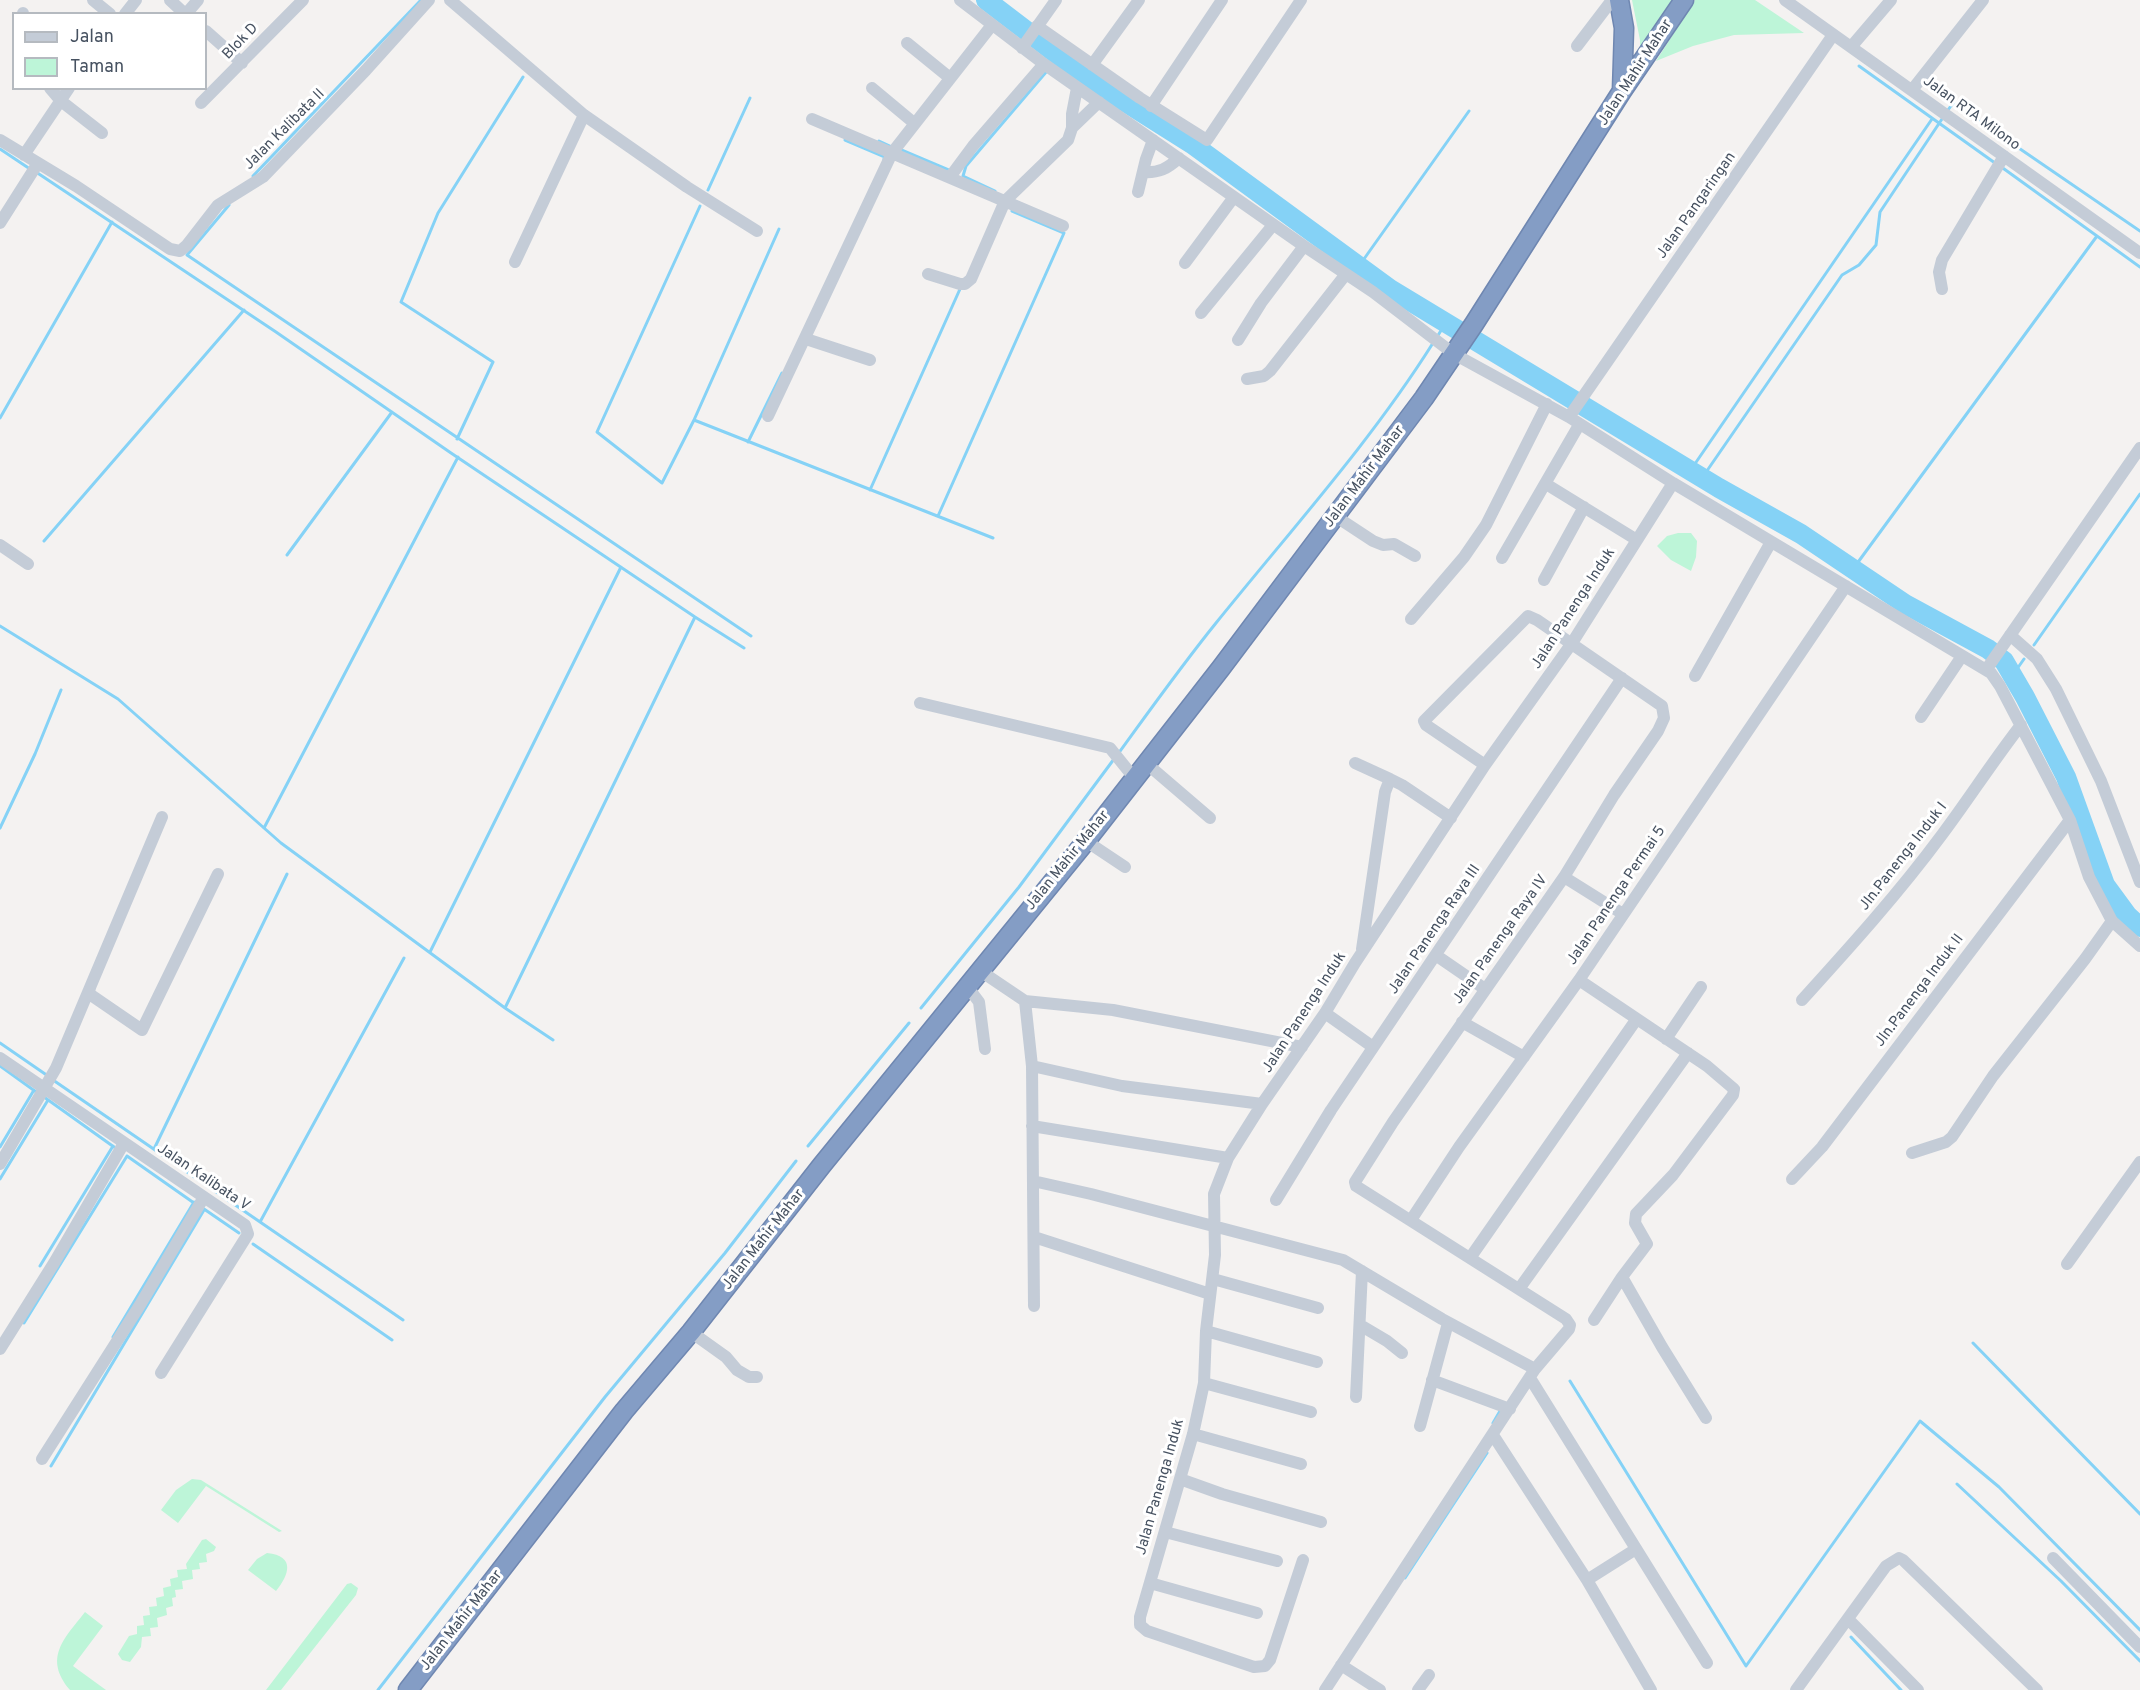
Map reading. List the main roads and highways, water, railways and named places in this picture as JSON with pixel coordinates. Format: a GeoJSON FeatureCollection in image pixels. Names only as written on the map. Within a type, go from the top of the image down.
{"type":"FeatureCollection","features":[{"type":"Feature","properties":{"kind":"highway"},"geometry":{"type":"LineString","coordinates":[[1619,0],[1624,28],[1622,91]]}},
{"type":"Feature","properties":{"kind":"highway","name":"Jalan Mahir Mahar"},"geometry":{"type":"LineString","coordinates":[[408,1690],[624,1412],[691,1332],[979,970],[1147,764],[1412,415],[1474,324],[1622,91],[1684,0]]}},
{"type":"Feature","properties":{"kind":"waterway"},"geometry":{"type":"LineString","coordinates":[[253,176],[421,0]]}},
{"type":"Feature","properties":{"kind":"waterway"},"geometry":{"type":"LineString","coordinates":[[986,0],[1092,81],[1192,144],[1390,289],[1719,488],[1801,534],[1905,604],[1988,649],[2004,661],[2066,777],[2105,885],[2127,915],[2140,927]]}},
{"type":"Feature","properties":{"kind":"waterway"},"geometry":{"type":"LineString","coordinates":[[1051,66],[1060,56]]}},
{"type":"Feature","properties":{"kind":"waterway"},"geometry":{"type":"LineString","coordinates":[[1859,66],[1995,163]]}},
{"type":"Feature","properties":{"kind":"waterway"},"geometry":{"type":"LineString","coordinates":[[995,191],[963,176],[966,166],[1047,71]]}},
{"type":"Feature","properties":{"kind":"waterway"},"geometry":{"type":"LineString","coordinates":[[457,439],[493,362],[401,302],[438,213],[523,77]]}},
{"type":"Feature","properties":{"kind":"waterway"},"geometry":{"type":"LineString","coordinates":[[708,190],[750,98]]}},
{"type":"Feature","properties":{"kind":"waterway"},"geometry":{"type":"LineString","coordinates":[[1948,110],[1953,103],[2140,231]]}},
{"type":"Feature","properties":{"kind":"waterway"},"geometry":{"type":"LineString","coordinates":[[1359,266],[1469,111]]}},
{"type":"Feature","properties":{"kind":"waterway"},"geometry":{"type":"LineString","coordinates":[[1702,478],[1842,275],[1859,265],[1876,245],[1880,212],[1944,116]]}},
{"type":"Feature","properties":{"kind":"waterway"},"geometry":{"type":"LineString","coordinates":[[1690,471],[1932,119]]}},
{"type":"Feature","properties":{"kind":"waterway"},"geometry":{"type":"LineString","coordinates":[[847,138],[845,140],[885,157],[884,159]]}},
{"type":"Feature","properties":{"kind":"waterway"},"geometry":{"type":"LineString","coordinates":[[879,141],[892,147]]}},
{"type":"Feature","properties":{"kind":"waterway"},"geometry":{"type":"LineString","coordinates":[[0,149],[30,169]]}},
{"type":"Feature","properties":{"kind":"waterway"},"geometry":{"type":"LineString","coordinates":[[899,149],[951,171]]}},
{"type":"Feature","properties":{"kind":"waterway"},"geometry":{"type":"LineString","coordinates":[[2000,166],[2140,267]]}},
{"type":"Feature","properties":{"kind":"waterway"},"geometry":{"type":"LineString","coordinates":[[36,172],[744,648]]}},
{"type":"Feature","properties":{"kind":"waterway"},"geometry":{"type":"LineString","coordinates":[[229,205],[187,255],[751,636]]}},
{"type":"Feature","properties":{"kind":"waterway"},"geometry":{"type":"LineString","coordinates":[[694,420],[662,483],[597,432],[700,206]]}},
{"type":"Feature","properties":{"kind":"waterway"},"geometry":{"type":"LineString","coordinates":[[938,516],[1064,233],[1012,211],[1013,208]]}},
{"type":"Feature","properties":{"kind":"waterway"},"geometry":{"type":"LineString","coordinates":[[0,418],[112,222]]}},
{"type":"Feature","properties":{"kind":"waterway"},"geometry":{"type":"LineString","coordinates":[[779,229],[694,420],[993,538]]}},
{"type":"Feature","properties":{"kind":"waterway"},"geometry":{"type":"LineString","coordinates":[[1853,569],[2097,236]]}},
{"type":"Feature","properties":{"kind":"waterway"},"geometry":{"type":"LineString","coordinates":[[870,490],[960,289]]}},
{"type":"Feature","properties":{"kind":"waterway"},"geometry":{"type":"LineString","coordinates":[[44,541],[244,310]]}},
{"type":"Feature","properties":{"kind":"waterway"},"geometry":{"type":"LineString","coordinates":[[1437,337],[1445,324]]}},
{"type":"Feature","properties":{"kind":"waterway"},"geometry":{"type":"LineString","coordinates":[[1118,754],[1203,639],[1329,486],[1383,416],[1433,343]]}},
{"type":"Feature","properties":{"kind":"waterway"},"geometry":{"type":"LineString","coordinates":[[1484,353],[1572,406]]}},
{"type":"Feature","properties":{"kind":"waterway"},"geometry":{"type":"LineString","coordinates":[[748,442],[782,373]]}},
{"type":"Feature","properties":{"kind":"waterway"},"geometry":{"type":"LineString","coordinates":[[1578,409],[1745,506],[1894,603],[1988,649]]}},
{"type":"Feature","properties":{"kind":"waterway"},"geometry":{"type":"LineString","coordinates":[[287,555],[392,412]]}},
{"type":"Feature","properties":{"kind":"waterway"},"geometry":{"type":"LineString","coordinates":[[264,828],[458,457]]}},
{"type":"Feature","properties":{"kind":"waterway"},"geometry":{"type":"LineString","coordinates":[[2034,645],[2140,494]]}},
{"type":"Feature","properties":{"kind":"waterway"},"geometry":{"type":"LineString","coordinates":[[430,952],[621,567]]}},
{"type":"Feature","properties":{"kind":"waterway"},"geometry":{"type":"LineString","coordinates":[[505,1008],[695,617]]}},
{"type":"Feature","properties":{"kind":"waterway"},"geometry":{"type":"LineString","coordinates":[[0,626],[118,699],[281,843],[505,1008],[553,1040]]}},
{"type":"Feature","properties":{"kind":"waterway"},"geometry":{"type":"LineString","coordinates":[[2012,676],[2024,659]]}},
{"type":"Feature","properties":{"kind":"waterway"},"geometry":{"type":"LineString","coordinates":[[0,828],[35,754],[61,690]]}},
{"type":"Feature","properties":{"kind":"waterway"},"geometry":{"type":"LineString","coordinates":[[921,1008],[1019,887],[1114,759]]}},
{"type":"Feature","properties":{"kind":"waterway"},"geometry":{"type":"LineString","coordinates":[[154,1149],[287,874]]}},
{"type":"Feature","properties":{"kind":"waterway"},"geometry":{"type":"LineString","coordinates":[[260,1222],[404,958]]}},
{"type":"Feature","properties":{"kind":"waterway"},"geometry":{"type":"LineString","coordinates":[[808,1146],[909,1023]]}},
{"type":"Feature","properties":{"kind":"waterway"},"geometry":{"type":"LineString","coordinates":[[0,1043],[48,1076]]}},
{"type":"Feature","properties":{"kind":"waterway"},"geometry":{"type":"LineString","coordinates":[[0,1066],[39,1094]]}},
{"type":"Feature","properties":{"kind":"waterway"},"geometry":{"type":"LineString","coordinates":[[53,1080],[403,1320]]}},
{"type":"Feature","properties":{"kind":"waterway"},"geometry":{"type":"LineString","coordinates":[[0,1147],[34,1090]]}},
{"type":"Feature","properties":{"kind":"waterway"},"geometry":{"type":"LineString","coordinates":[[44,1097],[114,1147]]}},
{"type":"Feature","properties":{"kind":"waterway"},"geometry":{"type":"LineString","coordinates":[[0,1179],[48,1100]]}},
{"type":"Feature","properties":{"kind":"waterway"},"geometry":{"type":"LineString","coordinates":[[40,1266],[113,1146]]}},
{"type":"Feature","properties":{"kind":"waterway"},"geometry":{"type":"LineString","coordinates":[[127,1156],[194,1203]]}},
{"type":"Feature","properties":{"kind":"waterway"},"geometry":{"type":"LineString","coordinates":[[24,1323],[127,1156]]}},
{"type":"Feature","properties":{"kind":"waterway"},"geometry":{"type":"LineString","coordinates":[[378,1690],[605,1397],[725,1253],[796,1161]]}},
{"type":"Feature","properties":{"kind":"waterway"},"geometry":{"type":"LineString","coordinates":[[113,1337],[194,1202]]}},
{"type":"Feature","properties":{"kind":"waterway"},"geometry":{"type":"LineString","coordinates":[[204,1209],[239,1233]]}},
{"type":"Feature","properties":{"kind":"waterway"},"geometry":{"type":"LineString","coordinates":[[51,1466],[204,1210]]}},
{"type":"Feature","properties":{"kind":"waterway"},"geometry":{"type":"LineString","coordinates":[[253,1244],[392,1340]]}},
{"type":"Feature","properties":{"kind":"waterway"},"geometry":{"type":"LineString","coordinates":[[1973,1343],[2140,1514]]}},
{"type":"Feature","properties":{"kind":"waterway"},"geometry":{"type":"LineString","coordinates":[[1570,1381],[1746,1666],[1920,1421],[1999,1487],[2140,1630]]}},
{"type":"Feature","properties":{"kind":"waterway"},"geometry":{"type":"LineString","coordinates":[[1493,1423],[1500,1411]]}},
{"type":"Feature","properties":{"kind":"waterway"},"geometry":{"type":"LineString","coordinates":[[1405,1578],[1487,1453]]}},
{"type":"Feature","properties":{"kind":"waterway"},"geometry":{"type":"LineString","coordinates":[[1957,1484],[2061,1581],[2140,1661]]}},
{"type":"Feature","properties":{"kind":"waterway"},"geometry":{"type":"LineString","coordinates":[[1851,1637],[1901,1690]]}}]}
